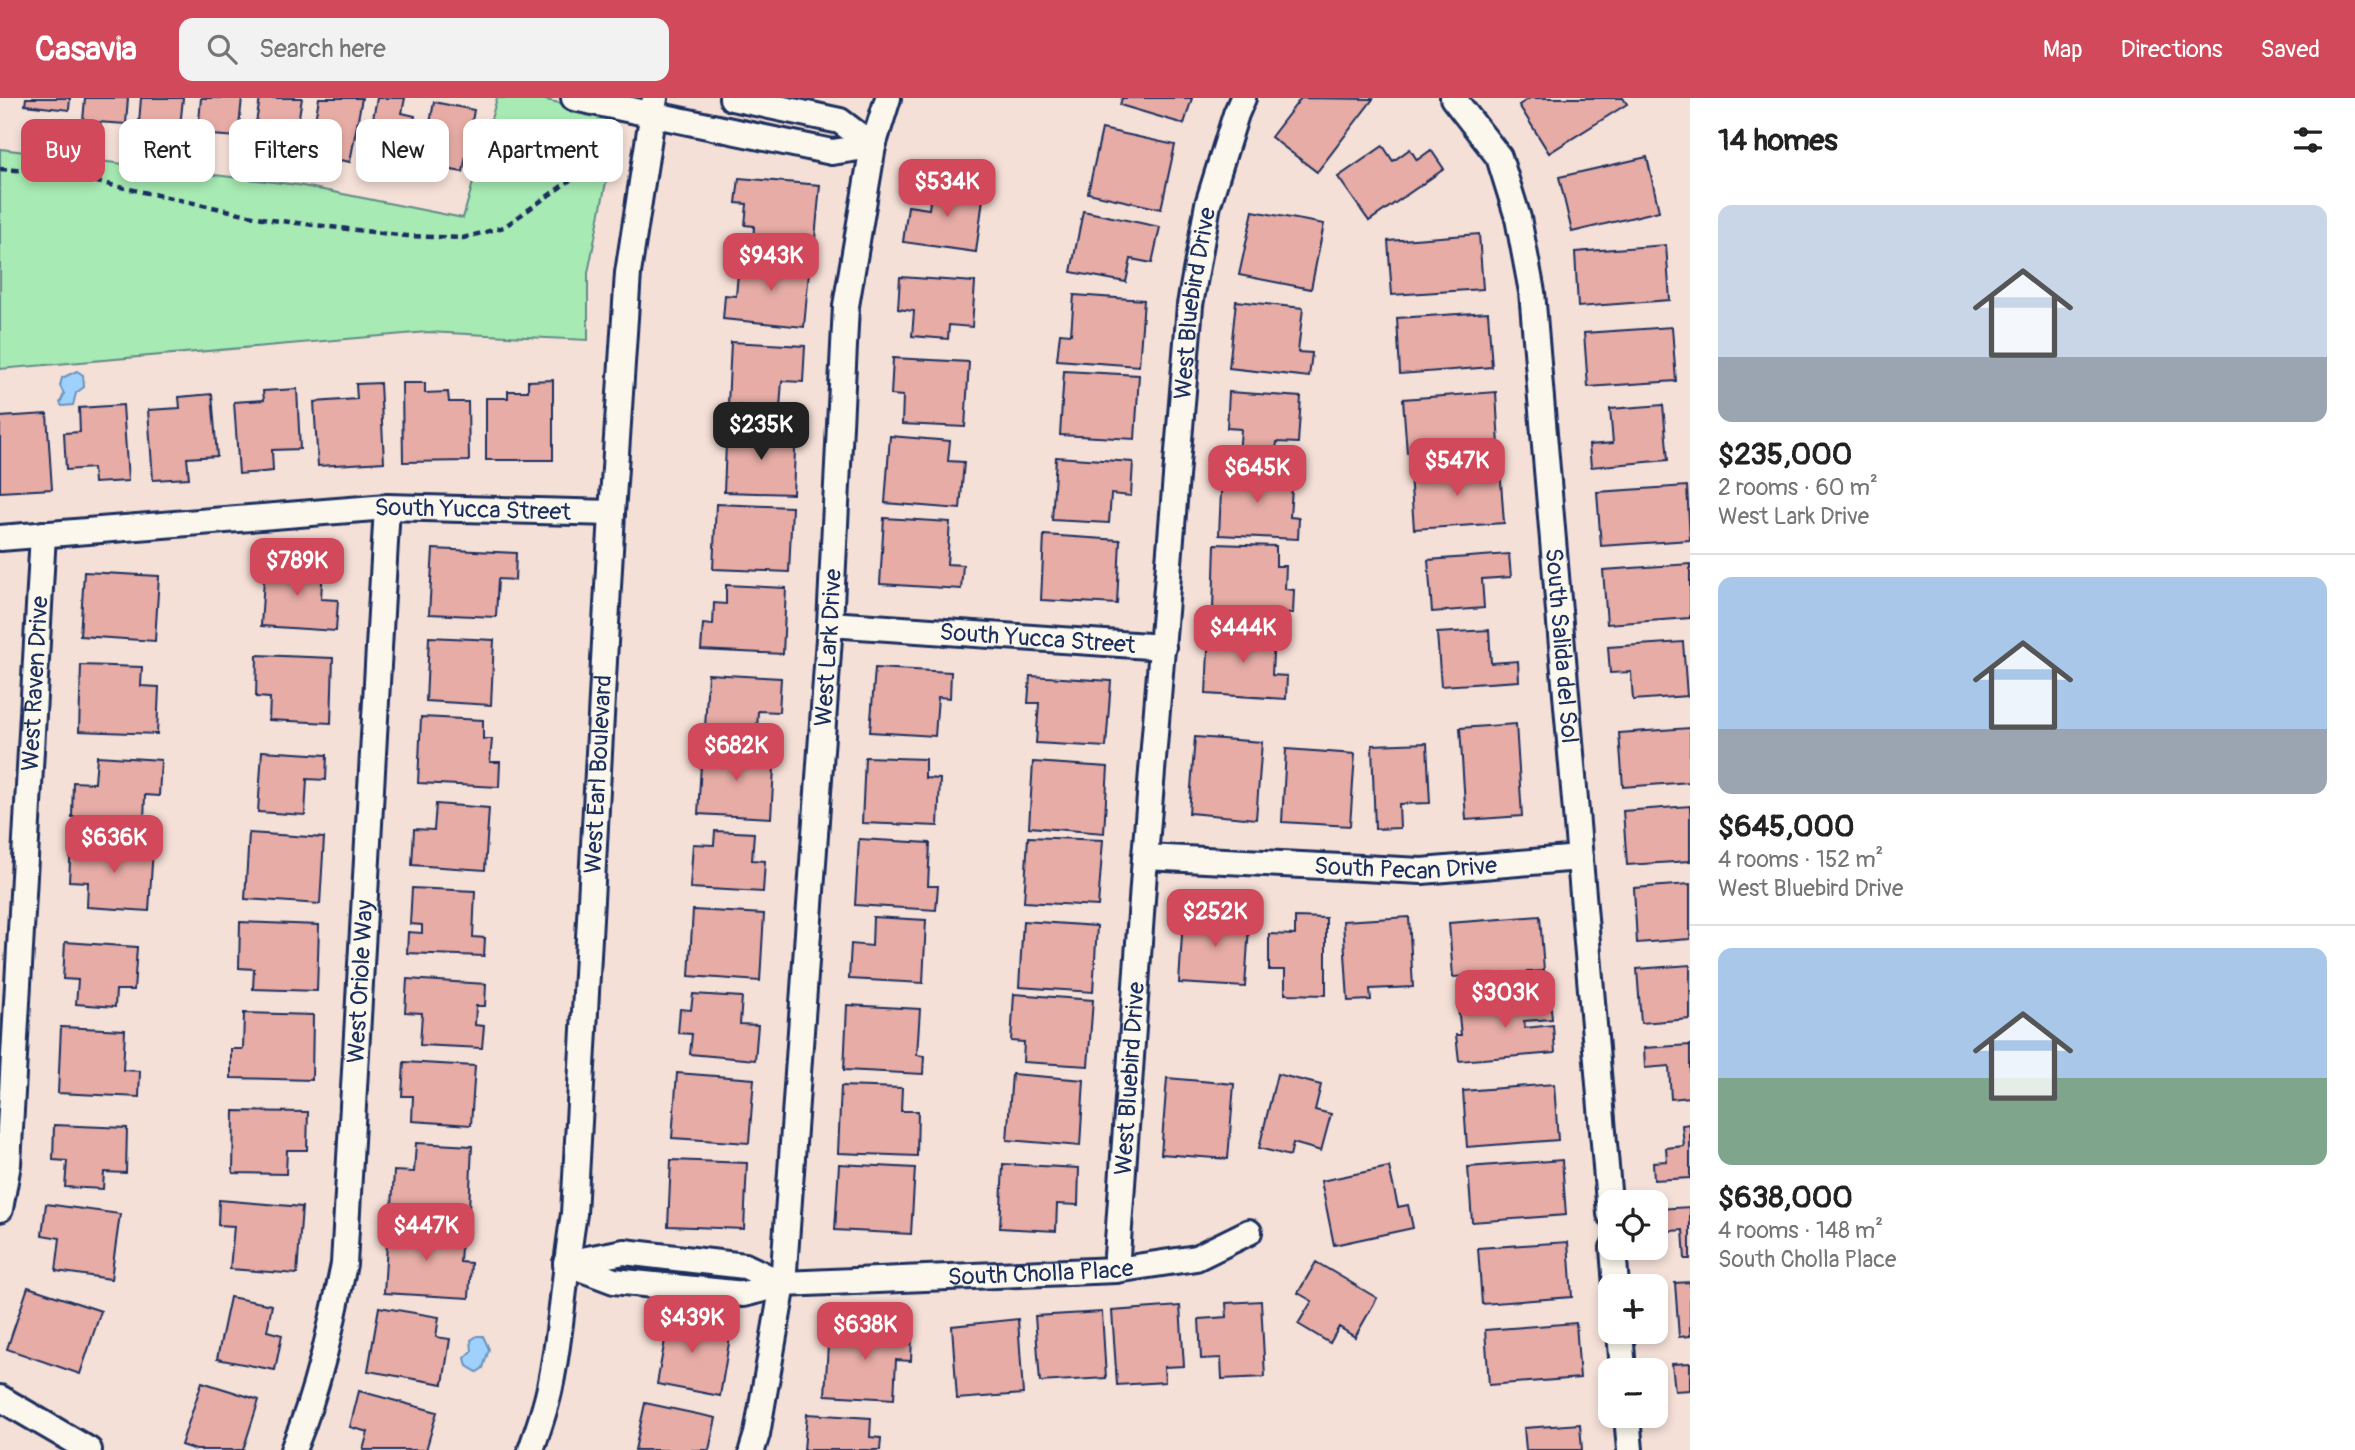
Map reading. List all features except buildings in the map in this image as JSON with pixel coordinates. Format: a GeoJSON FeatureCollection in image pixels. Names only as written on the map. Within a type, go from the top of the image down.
{"type":"FeatureCollection","features":[{"type":"Feature","properties":{"kind":"street"},"geometry":{"type":"LineString","coordinates":[[574,98],[654,106],[832,152],[873,146]]}},
{"type":"Feature","properties":{"kind":"street"},"geometry":{"type":"LineString","coordinates":[[733,98],[840,121],[873,146]]}},
{"type":"Feature","properties":{"kind":"street","name":"West Lark Drive"},"geometry":{"type":"LineString","coordinates":[[752,1450],[783,1284],[830,624],[846,306],[873,146],[888,98]]}},
{"type":"Feature","properties":{"kind":"street","name":"West Bluebird Drive"},"geometry":{"type":"LineString","coordinates":[[1116,1270],[1145,857],[1190,305],[1208,204],[1243,98]]}},
{"type":"Feature","properties":{"kind":"street","name":"South Salida del Sol"},"geometry":{"type":"LineString","coordinates":[[1453,98],[1499,157],[1518,218],[1532,292],[1608,1190]]}},
{"type":"Feature","properties":{"kind":"street","name":"West Earl Boulevard"},"geometry":{"type":"LineString","coordinates":[[531,1450],[550,1389],[563,1314],[574,1200],[628,273],[654,106]]}},
{"type":"Feature","properties":{"kind":"street","name":"South Yucca Street"},"geometry":{"type":"LineString","coordinates":[[0,538],[387,507],[612,513]]}},
{"type":"Feature","properties":{"kind":"street","name":"West Oriole Way"},"geometry":{"type":"LineString","coordinates":[[293,1450],[310,1410],[329,1338],[344,1264],[387,507]]}},
{"type":"Feature","properties":{"kind":"street","name":"West Raven Drive"},"geometry":{"type":"LineString","coordinates":[[0,1209],[8,1164],[43,534]]}},
{"type":"Feature","properties":{"kind":"street","name":"South Yucca Street"},"geometry":{"type":"LineString","coordinates":[[830,624],[1163,647]]}},
{"type":"Feature","properties":{"kind":"street","name":"South Pecan Drive"},"geometry":{"type":"LineString","coordinates":[[1145,857],[1422,871],[1580,858]]}},
{"type":"Feature","properties":{"kind":"street","name":"South Cholla Place"},"geometry":{"type":"LineString","coordinates":[[566,1263],[624,1252],[745,1266],[783,1284],[1116,1270],[1196,1258],[1250,1232]]}},
{"type":"Feature","properties":{"kind":"street"},"geometry":{"type":"LineString","coordinates":[[0,1398],[89,1450]]}},
{"type":"Feature","properties":{"kind":"street"},"geometry":{"type":"LineString","coordinates":[[1628,1428],[1630,1450]]}},
{"type":"Feature","properties":{"kind":"path"},"geometry":{"type":"LineString","coordinates":[[0,169],[45,172],[88,180],[272,220],[407,236],[463,239],[504,227],[586,169],[646,156]]}},
{"type":"Feature","properties":{"kind":"green space"},"geometry":{"type":"Polygon","coordinates":[[[497,98],[538,98],[606,114],[609,119],[491,119],[497,98]]]}},
{"type":"Feature","properties":{"kind":"green space"},"geometry":{"type":"Polygon","coordinates":[[[0,149],[21,152],[21,182],[105,182],[105,162],[119,163],[119,182],[215,182],[215,175],[229,177],[229,182],[298,185],[463,218],[473,182],[606,182],[588,273],[588,340],[427,332],[0,369],[0,149]]]}},
{"type":"Feature","properties":{"kind":"water"},"geometry":{"type":"Polygon","coordinates":[[[77,371],[83,375],[84,387],[76,393],[73,405],[62,406],[62,378],[77,371]]]}},
{"type":"Feature","properties":{"kind":"water"},"geometry":{"type":"Polygon","coordinates":[[[483,1336],[489,1349],[483,1368],[477,1372],[467,1366],[465,1358],[472,1351],[471,1340],[483,1336]]]}}]}
